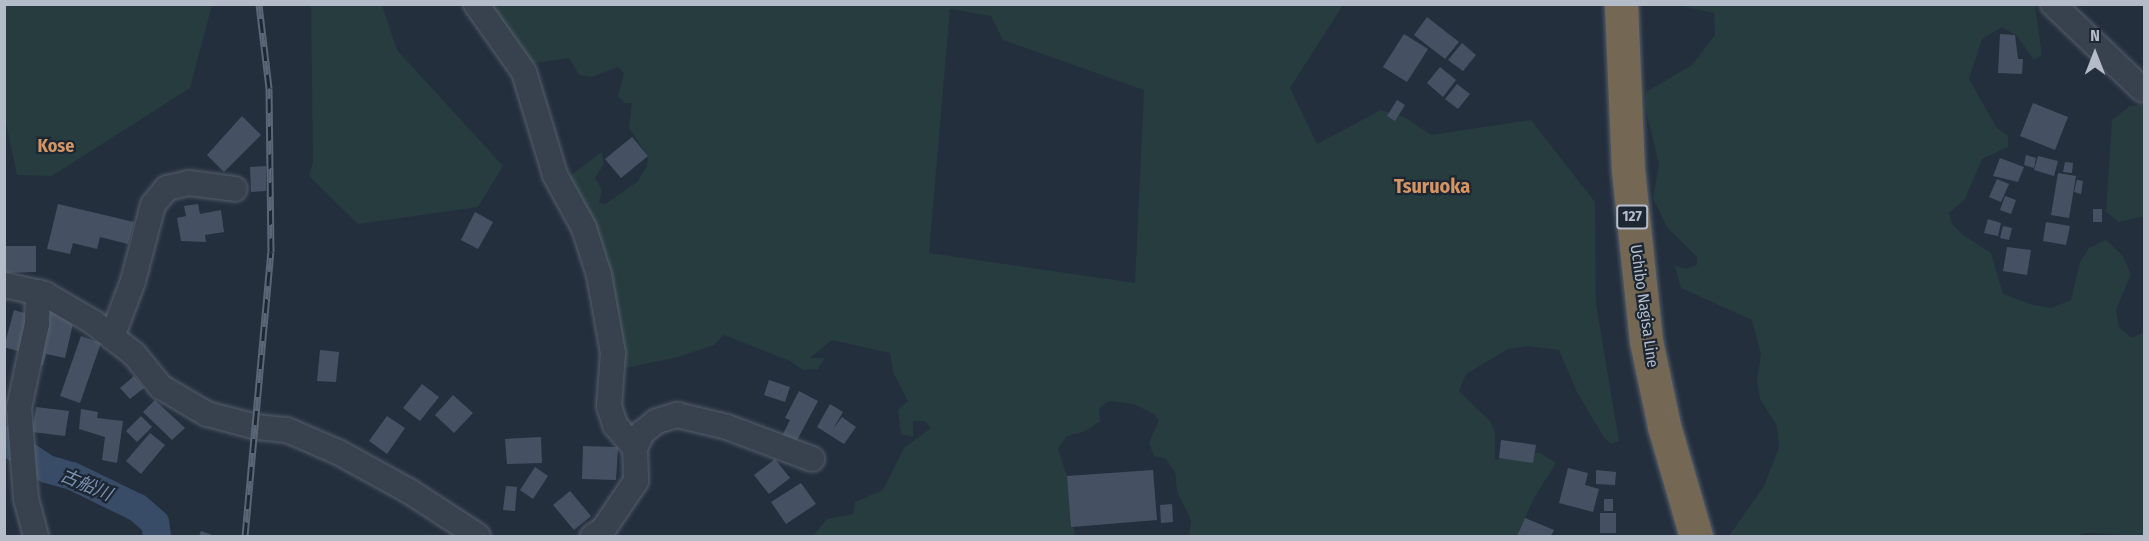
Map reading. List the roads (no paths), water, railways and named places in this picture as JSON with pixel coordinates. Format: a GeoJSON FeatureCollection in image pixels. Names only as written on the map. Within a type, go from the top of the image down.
{"type":"FeatureCollection","features":[{"type":"Feature","properties":{"kind":"highway","name":"Uchibo Nagisa Line"},"geometry":{"type":"LineString","coordinates":[[1621,4],[1636,255],[1646,341],[1664,426],[1696,537]]}},
{"type":"Feature","properties":{"kind":"highway","name":"Uchibo Nagisa Line"},"geometry":{"type":"LineString","coordinates":[[1664,426],[1665,470],[1678,537]]}},
{"type":"Feature","properties":{"kind":"street"},"geometry":{"type":"LineString","coordinates":[[476,4],[524,72],[555,175],[584,228],[599,275],[613,353],[609,406],[615,425],[635,448]]}},
{"type":"Feature","properties":{"kind":"street"},"geometry":{"type":"LineString","coordinates":[[2052,4],[2143,90]]}},
{"type":"Feature","properties":{"kind":"street"},"geometry":{"type":"LineString","coordinates":[[112,337],[134,281],[153,205],[167,188],[189,183],[235,189]]}},
{"type":"Feature","properties":{"kind":"street"},"geometry":{"type":"LineString","coordinates":[[4,285],[38,292],[93,322],[134,354],[161,387],[207,414],[256,427],[286,430],[338,452],[409,491],[478,537]]}},
{"type":"Feature","properties":{"kind":"street"},"geometry":{"type":"LineString","coordinates":[[36,537],[21,460],[20,408],[37,323],[38,292]]}},
{"type":"Feature","properties":{"kind":"street"},"geometry":{"type":"LineString","coordinates":[[593,537],[603,530],[636,481],[635,448],[642,433],[657,422],[677,414],[727,427],[812,459]]}},
{"type":"Feature","properties":{"kind":"waterway","name":"古船川"},"geometry":{"type":"LineString","coordinates":[[4,440],[47,469],[72,476],[138,508],[155,523],[157,536]]}},
{"type":"Feature","properties":{"kind":"railway"},"geometry":{"type":"LineString","coordinates":[[245,536],[271,252],[269,88],[259,4]]}},
{"type":"Feature","properties":{"kind":"district","name":"Kose"},"geometry":{"type":"Point","coordinates":[56,146]}},
{"type":"Feature","properties":{"kind":"district","name":"Tsuruoka"},"geometry":{"type":"Point","coordinates":[1432,186]}}]}
